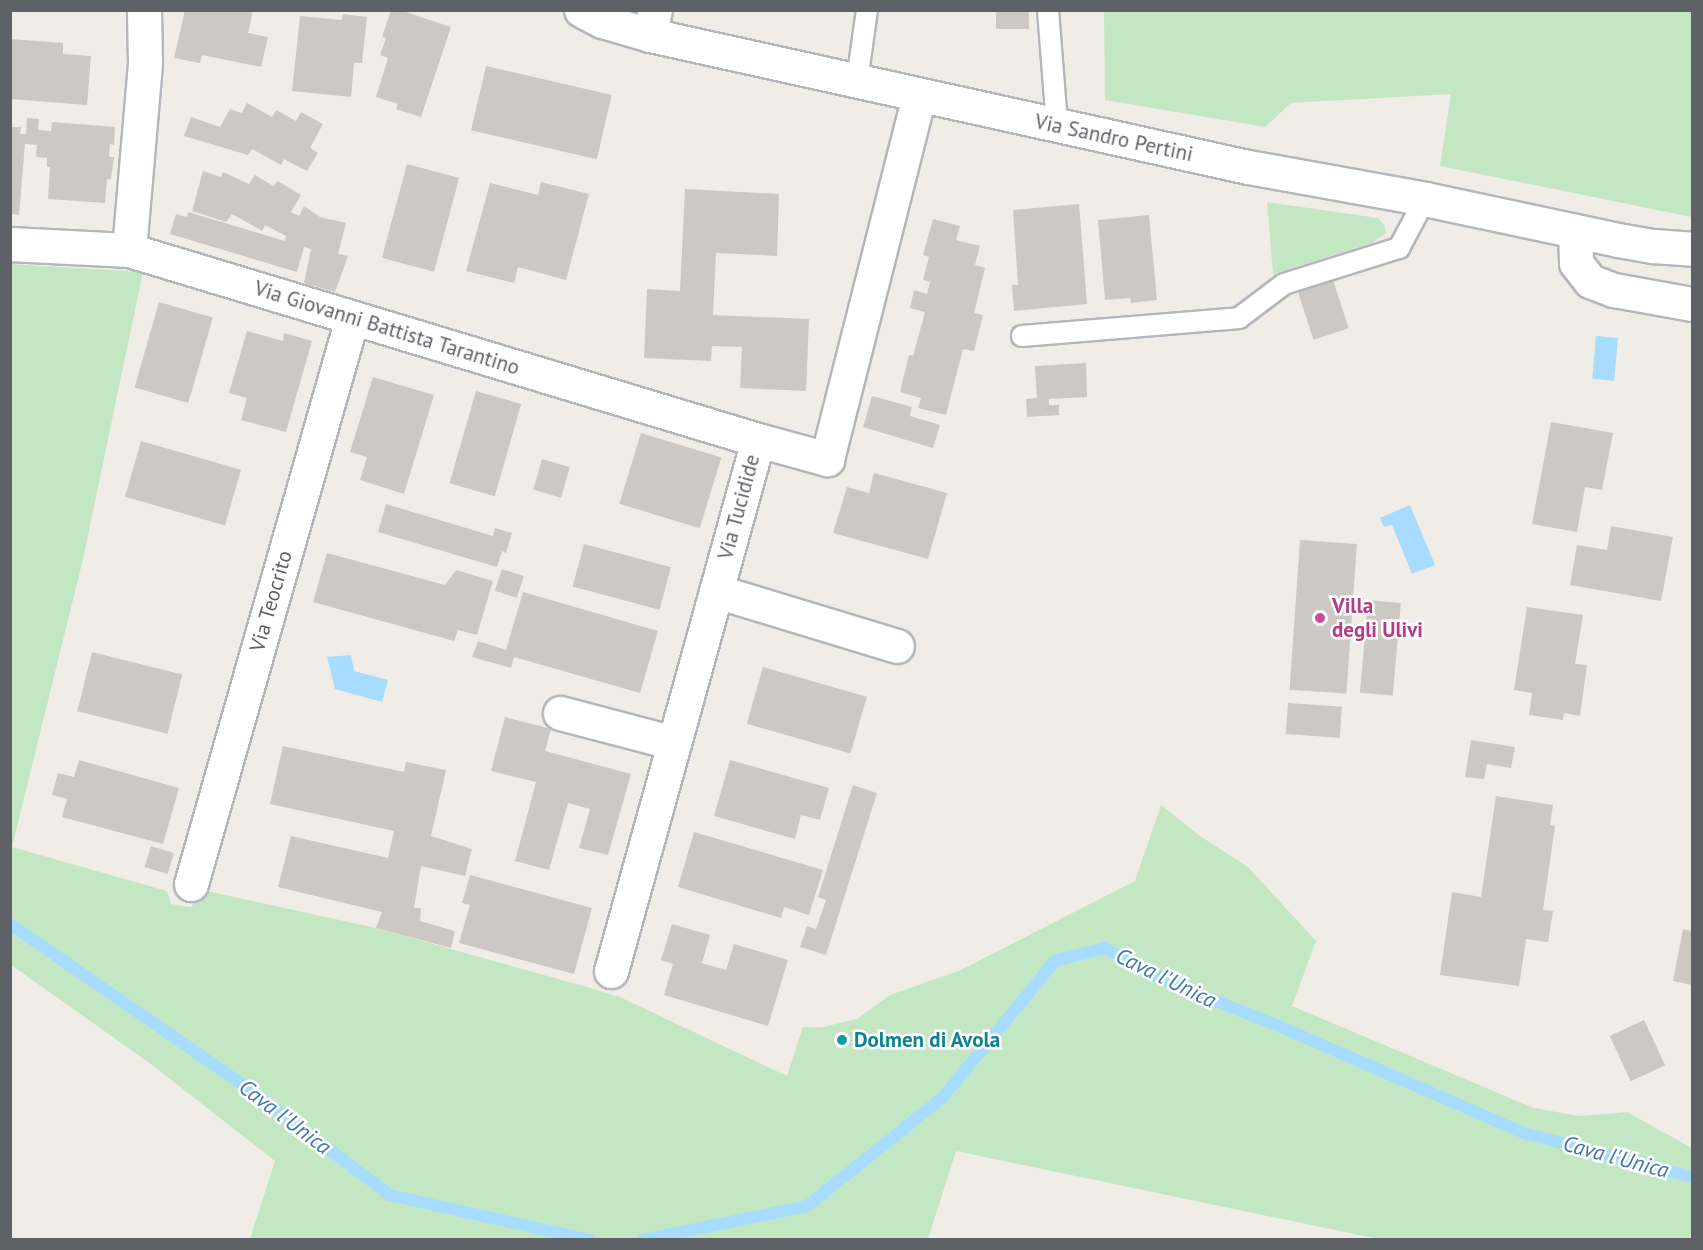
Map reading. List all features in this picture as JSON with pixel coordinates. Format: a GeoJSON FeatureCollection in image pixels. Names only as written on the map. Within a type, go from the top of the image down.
{"type":"FeatureCollection","features":[{"type":"Feature","properties":{"kind":"street"},"geometry":{"type":"LineString","coordinates":[[129,250],[145,62],[144,10]]}},
{"type":"Feature","properties":{"kind":"street","name":"Via Sandro Pertini"},"geometry":{"type":"LineString","coordinates":[[580,10],[602,21],[652,23],[857,81],[919,95],[1248,167],[1653,246]]}},
{"type":"Feature","properties":{"kind":"street","name":"Via Tucidide"},"geometry":{"type":"LineString","coordinates":[[611,971],[758,440],[827,459],[919,95]]}},
{"type":"Feature","properties":{"kind":"street"},"geometry":{"type":"LineString","coordinates":[[1575,232],[1576,263],[1590,281],[1614,290],[1692,304]]}},
{"type":"Feature","properties":{"kind":"street","name":"Via Giovanni Battista Tarantino"},"geometry":{"type":"LineString","coordinates":[[10,243],[129,250],[758,440]]}},
{"type":"Feature","properties":{"kind":"street"},"geometry":{"type":"LineString","coordinates":[[1653,246],[1692,249]]}},
{"type":"Feature","properties":{"kind":"street"},"geometry":{"type":"LineString","coordinates":[[1653,246],[1692,260]]}},
{"type":"Feature","properties":{"kind":"street","name":"Via Teocrito"},"geometry":{"type":"LineString","coordinates":[[190,884],[352,318]]}},
{"type":"Feature","properties":{"kind":"street"},"geometry":{"type":"LineString","coordinates":[[716,591],[897,646]]}},
{"type":"Feature","properties":{"kind":"street"},"geometry":{"type":"LineString","coordinates":[[560,713],[674,743]]}},
{"type":"Feature","properties":{"kind":"lane"},"geometry":{"type":"LineString","coordinates":[[857,81],[867,10]]}},
{"type":"Feature","properties":{"kind":"lane"},"geometry":{"type":"LineString","coordinates":[[1048,10],[1057,125]]}},
{"type":"Feature","properties":{"kind":"lane"},"geometry":{"type":"LineString","coordinates":[[1022,336],[1239,318],[1284,284],[1399,248],[1425,200]]}},
{"type":"Feature","properties":{"kind":"green space"},"geometry":{"type":"Polygon","coordinates":[[[1104,11],[1692,11],[1692,217],[1440,166],[1451,94],[1291,103],[1265,127],[1105,100],[1104,11]]]}},
{"type":"Feature","properties":{"kind":"green space"},"geometry":{"type":"Polygon","coordinates":[[[1267,202],[1378,218],[1385,226],[1386,233],[1372,243],[1273,274],[1267,202]]]}},
{"type":"Feature","properties":{"kind":"green space"},"geometry":{"type":"Polygon","coordinates":[[[10,264],[143,272],[83,559],[12,847],[167,891],[171,904],[191,907],[203,890],[376,928],[587,987],[622,998],[787,1076],[803,1027],[823,1027],[857,1019],[890,995],[961,970],[1135,881],[1161,805],[1200,836],[1248,867],[1316,941],[1292,1006],[1534,1108],[1579,1116],[1627,1112],[1692,1148],[1692,1239],[1378,1239],[956,1151],[928,1239],[250,1239],[275,1161],[151,1064],[11,965],[10,264]]]}},
{"type":"Feature","properties":{"kind":"water"},"geometry":{"type":"Polygon","coordinates":[[[1596,336],[1618,338],[1614,381],[1592,379],[1596,336]]]}},
{"type":"Feature","properties":{"kind":"water"},"geometry":{"type":"Polygon","coordinates":[[[1410,505],[1435,565],[1412,574],[1392,525],[1384,527],[1380,518],[1410,505]]]}},
{"type":"Feature","properties":{"kind":"water"},"geometry":{"type":"Polygon","coordinates":[[[351,655],[354,671],[388,680],[382,702],[335,689],[327,657],[351,655]]]}},
{"type":"Feature","properties":{"kind":"building"},"geometry":{"type":"Polygon","coordinates":[[[185,10],[253,10],[248,33],[268,37],[261,67],[202,55],[200,63],[174,58],[185,10]]]}},
{"type":"Feature","properties":{"kind":"building"},"geometry":{"type":"Polygon","coordinates":[[[391,10],[400,10],[451,27],[421,117],[396,109],[398,104],[376,97],[388,58],[380,55],[386,38],[382,37],[391,10]]]}},
{"type":"Feature","properties":{"kind":"building"},"geometry":{"type":"Polygon","coordinates":[[[996,10],[1029,10],[1029,29],[996,29],[996,10]]]}},
{"type":"Feature","properties":{"kind":"building"},"geometry":{"type":"Polygon","coordinates":[[[343,14],[367,17],[362,63],[354,63],[351,97],[292,91],[300,16],[342,20],[343,14]]]}},
{"type":"Feature","properties":{"kind":"building"},"geometry":{"type":"Polygon","coordinates":[[[10,39],[63,43],[63,54],[91,56],[87,105],[10,99],[10,39]]]}},
{"type":"Feature","properties":{"kind":"building"},"geometry":{"type":"Polygon","coordinates":[[[486,66],[612,95],[597,159],[471,130],[486,66]]]}},
{"type":"Feature","properties":{"kind":"building"},"geometry":{"type":"Polygon","coordinates":[[[247,103],[272,117],[276,110],[296,121],[301,112],[323,124],[310,148],[318,153],[307,171],[284,159],[281,165],[252,149],[248,155],[184,136],[191,117],[220,127],[230,109],[242,113],[247,103]]]}},
{"type":"Feature","properties":{"kind":"building"},"geometry":{"type":"Polygon","coordinates":[[[27,118],[39,119],[38,130],[51,131],[52,122],[115,127],[114,145],[110,144],[109,157],[114,157],[111,179],[107,179],[105,203],[48,199],[50,167],[47,167],[47,158],[36,157],[37,145],[25,144],[19,215],[10,214],[10,127],[21,127],[20,134],[26,134],[27,118]]]}},
{"type":"Feature","properties":{"kind":"building"},"geometry":{"type":"Polygon","coordinates":[[[407,164],[459,178],[434,272],[382,258],[407,164]]]}},
{"type":"Feature","properties":{"kind":"building"},"geometry":{"type":"Polygon","coordinates":[[[203,171],[221,177],[223,172],[249,184],[255,175],[273,186],[278,181],[301,195],[291,212],[299,216],[304,206],[320,217],[346,223],[338,254],[348,256],[335,292],[304,283],[311,249],[304,247],[297,272],[170,234],[176,214],[187,217],[188,212],[285,241],[286,236],[265,225],[262,231],[232,214],[226,222],[192,211],[203,171]]]}},
{"type":"Feature","properties":{"kind":"building"},"geometry":{"type":"Polygon","coordinates":[[[541,182],[589,194],[566,280],[518,267],[514,283],[466,271],[490,183],[538,195],[541,182]]]}},
{"type":"Feature","properties":{"kind":"building"},"geometry":{"type":"Polygon","coordinates":[[[685,189],[779,194],[777,256],[716,253],[713,315],[809,319],[806,391],[740,388],[742,347],[712,346],[711,361],[644,358],[647,289],[680,291],[685,189]]]}},
{"type":"Feature","properties":{"kind":"building"},"geometry":{"type":"Polygon","coordinates":[[[1079,204],[1087,304],[1014,311],[1012,285],[1018,285],[1013,210],[1079,204]]]}},
{"type":"Feature","properties":{"kind":"building"},"geometry":{"type":"Polygon","coordinates":[[[1149,215],[1157,300],[1131,303],[1130,298],[1105,300],[1098,220],[1149,215]]]}},
{"type":"Feature","properties":{"kind":"building"},"geometry":{"type":"Polygon","coordinates":[[[933,219],[960,226],[956,240],[980,246],[975,265],[985,268],[974,313],[983,315],[974,351],[963,349],[946,415],[918,408],[921,398],[900,392],[909,355],[913,356],[925,312],[910,308],[914,290],[927,294],[930,282],[923,280],[929,257],[923,255],[933,219]]]}},
{"type":"Feature","properties":{"kind":"building"},"geometry":{"type":"Polygon","coordinates":[[[1332,277],[1349,328],[1313,340],[1297,288],[1332,277]]]}},
{"type":"Feature","properties":{"kind":"building"},"geometry":{"type":"Polygon","coordinates":[[[159,302],[213,317],[188,403],[134,388],[159,302]]]}},
{"type":"Feature","properties":{"kind":"building"},"geometry":{"type":"Polygon","coordinates":[[[247,331],[283,341],[284,333],[312,341],[286,432],[241,420],[247,398],[229,393],[247,331]]]}},
{"type":"Feature","properties":{"kind":"building"},"geometry":{"type":"Polygon","coordinates":[[[1086,363],[1087,397],[1049,399],[1049,405],[1059,405],[1059,415],[1027,417],[1026,399],[1037,398],[1035,366],[1086,363]]]}},
{"type":"Feature","properties":{"kind":"building"},"geometry":{"type":"Polygon","coordinates":[[[373,377],[434,395],[404,494],[360,480],[367,457],[350,452],[373,377]]]}},
{"type":"Feature","properties":{"kind":"building"},"geometry":{"type":"Polygon","coordinates":[[[476,391],[521,404],[495,496],[450,483],[476,391]]]}},
{"type":"Feature","properties":{"kind":"building"},"geometry":{"type":"Polygon","coordinates":[[[872,396],[912,407],[910,416],[940,425],[933,448],[863,427],[872,396]]]}},
{"type":"Feature","properties":{"kind":"building"},"geometry":{"type":"Polygon","coordinates":[[[1551,422],[1613,433],[1602,490],[1585,487],[1577,532],[1532,524],[1551,422]]]}},
{"type":"Feature","properties":{"kind":"building"},"geometry":{"type":"Polygon","coordinates":[[[641,433],[721,458],[700,528],[619,504],[641,433]]]}},
{"type":"Feature","properties":{"kind":"building"},"geometry":{"type":"Polygon","coordinates":[[[141,441],[241,470],[225,525],[125,497],[141,441]]]}},
{"type":"Feature","properties":{"kind":"building"},"geometry":{"type":"Polygon","coordinates":[[[542,459],[570,467],[561,498],[533,490],[542,459]]]}},
{"type":"Feature","properties":{"kind":"building"},"geometry":{"type":"Polygon","coordinates":[[[874,473],[947,493],[928,559],[833,533],[847,487],[869,493],[874,473]]]}},
{"type":"Feature","properties":{"kind":"building"},"geometry":{"type":"Polygon","coordinates":[[[386,504],[493,536],[495,528],[512,533],[506,553],[502,551],[497,567],[378,532],[386,504]]]}},
{"type":"Feature","properties":{"kind":"building"},"geometry":{"type":"Polygon","coordinates":[[[1611,526],[1673,537],[1661,601],[1570,585],[1577,545],[1607,550],[1611,526]]]}},
{"type":"Feature","properties":{"kind":"building"},"geometry":{"type":"Polygon","coordinates":[[[1300,540],[1357,544],[1346,694],[1290,690],[1300,540]]]}},
{"type":"Feature","properties":{"kind":"building"},"geometry":{"type":"Polygon","coordinates":[[[584,544],[671,567],[660,610],[573,587],[584,544]]]}},
{"type":"Feature","properties":{"kind":"building"},"geometry":{"type":"Polygon","coordinates":[[[327,553],[445,585],[456,570],[493,581],[477,635],[458,630],[454,641],[313,602],[327,553]]]}},
{"type":"Feature","properties":{"kind":"building"},"geometry":{"type":"Polygon","coordinates":[[[502,569],[524,576],[517,598],[495,591],[502,569]]]}},
{"type":"Feature","properties":{"kind":"building"},"geometry":{"type":"Polygon","coordinates":[[[523,592],[658,631],[640,693],[514,657],[511,668],[472,657],[478,641],[506,650],[523,592]]]}},
{"type":"Feature","properties":{"kind":"building"},"geometry":{"type":"Polygon","coordinates":[[[1368,600],[1401,603],[1393,696],[1360,693],[1368,600]]]}},
{"type":"Feature","properties":{"kind":"building"},"geometry":{"type":"Polygon","coordinates":[[[1527,607],[1583,615],[1575,664],[1587,665],[1580,716],[1564,713],[1563,720],[1529,715],[1532,693],[1514,690],[1527,607]]]}},
{"type":"Feature","properties":{"kind":"building"},"geometry":{"type":"Polygon","coordinates":[[[92,652],[182,674],[167,734],[77,711],[92,652]]]}},
{"type":"Feature","properties":{"kind":"building"},"geometry":{"type":"Polygon","coordinates":[[[763,667],[867,697],[851,753],[747,724],[763,667]]]}},
{"type":"Feature","properties":{"kind":"building"},"geometry":{"type":"Polygon","coordinates":[[[1288,703],[1342,707],[1340,738],[1286,734],[1288,703]]]}},
{"type":"Feature","properties":{"kind":"building"},"geometry":{"type":"Polygon","coordinates":[[[505,717],[551,729],[545,751],[631,774],[608,855],[579,848],[590,809],[568,803],[549,870],[515,861],[536,782],[491,771],[505,717]]]}},
{"type":"Feature","properties":{"kind":"building"},"geometry":{"type":"Polygon","coordinates":[[[1471,740],[1515,747],[1511,768],[1487,764],[1484,779],[1465,777],[1471,740]]]}},
{"type":"Feature","properties":{"kind":"building"},"geometry":{"type":"Polygon","coordinates":[[[283,746],[404,772],[406,762],[446,770],[431,836],[472,849],[465,876],[421,866],[414,908],[421,908],[420,921],[455,931],[451,948],[376,928],[382,912],[278,887],[291,836],[388,858],[394,831],[270,804],[283,746]]]}},
{"type":"Feature","properties":{"kind":"building"},"geometry":{"type":"Polygon","coordinates":[[[79,760],[179,788],[163,844],[62,817],[67,799],[52,795],[58,773],[74,777],[79,760]]]}},
{"type":"Feature","properties":{"kind":"building"},"geometry":{"type":"Polygon","coordinates":[[[730,760],[829,788],[820,820],[801,815],[795,839],[714,816],[730,760]]]}},
{"type":"Feature","properties":{"kind":"building"},"geometry":{"type":"Polygon","coordinates":[[[853,785],[877,793],[826,955],[800,947],[807,926],[816,929],[826,900],[818,897],[853,785]]]}},
{"type":"Feature","properties":{"kind":"building"},"geometry":{"type":"Polygon","coordinates":[[[1496,796],[1553,805],[1550,825],[1555,826],[1543,910],[1553,911],[1548,942],[1526,939],[1519,986],[1440,975],[1452,892],[1481,897],[1496,796]]]}},
{"type":"Feature","properties":{"kind":"building"},"geometry":{"type":"Polygon","coordinates":[[[694,832],[823,870],[809,915],[784,907],[781,918],[678,887],[694,832]]]}},
{"type":"Feature","properties":{"kind":"building"},"geometry":{"type":"Polygon","coordinates":[[[151,846],[174,853],[168,874],[145,867],[151,846]]]}},
{"type":"Feature","properties":{"kind":"building"},"geometry":{"type":"Polygon","coordinates":[[[470,875],[592,908],[574,974],[459,943],[470,905],[462,903],[470,875]]]}},
{"type":"Feature","properties":{"kind":"building"},"geometry":{"type":"Polygon","coordinates":[[[672,924],[710,935],[702,963],[726,970],[734,944],[788,960],[768,1026],[664,995],[673,964],[661,960],[672,924]]]}},
{"type":"Feature","properties":{"kind":"building"},"geometry":{"type":"Polygon","coordinates":[[[1683,929],[1692,931],[1692,985],[1673,981],[1683,929]]]}},
{"type":"Feature","properties":{"kind":"building"},"geometry":{"type":"Polygon","coordinates":[[[1644,1020],[1665,1065],[1631,1081],[1610,1036],[1644,1020]]]}},
{"type":"Feature","properties":{"kind":"waterway","name":"Cava l'Unica"},"geometry":{"type":"LineString","coordinates":[[10,924],[242,1084],[390,1195],[590,1240]]}},
{"type":"Feature","properties":{"kind":"waterway","name":"Cava l'Unica"},"geometry":{"type":"LineString","coordinates":[[643,1240],[807,1206],[942,1098],[1055,961],[1104,948],[1173,984],[1281,1027],[1524,1133],[1692,1177]]}},
{"type":"Feature","properties":{"kind":"place","name":"Villa degli Ulivi"},"geometry":{"type":"Point","coordinates":[1320,618]}},
{"type":"Feature","properties":{"kind":"place","name":"Dolmen di Avola"},"geometry":{"type":"Point","coordinates":[842,1040]}}]}
